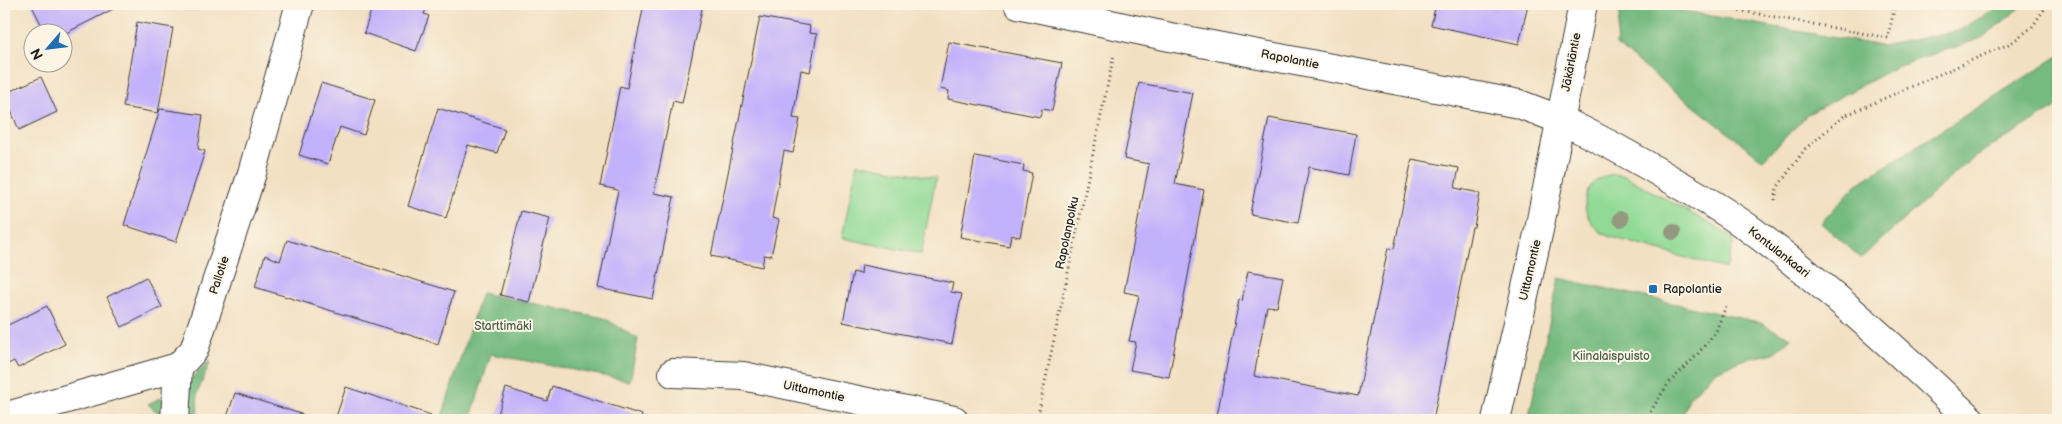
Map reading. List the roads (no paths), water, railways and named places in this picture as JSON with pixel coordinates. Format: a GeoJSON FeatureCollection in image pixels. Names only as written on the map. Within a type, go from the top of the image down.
{"type":"FeatureCollection","features":[{"type":"Feature","properties":{"kind":"street","name":"Pallotie"},"geometry":{"type":"LineString","coordinates":[[178,367],[194,350],[252,173],[300,4]]}},
{"type":"Feature","properties":{"kind":"street","name":"Rapolantie"},"geometry":{"type":"LineString","coordinates":[[1018,4],[1086,11],[1170,36],[1519,104],[1561,120]]}},
{"type":"Feature","properties":{"kind":"street","name":"Jäkärläntie"},"geometry":{"type":"LineString","coordinates":[[1561,120],[1583,4]]}},
{"type":"Feature","properties":{"kind":"street","name":"Uittamontie"},"geometry":{"type":"LineString","coordinates":[[1496,420],[1539,230],[1561,120]]}},
{"type":"Feature","properties":{"kind":"street","name":"Kontulankaari"},"geometry":{"type":"LineString","coordinates":[[1561,120],[1612,144],[1724,211],[1754,232],[1857,314],[1971,420]]}},
{"type":"Feature","properties":{"kind":"street"},"geometry":{"type":"LineString","coordinates":[[4,417],[178,367],[175,420]]}},
{"type":"Feature","properties":{"kind":"street","name":"Uittamontie"},"geometry":{"type":"LineString","coordinates":[[673,373],[743,376],[954,420]]}},
{"type":"Feature","properties":{"kind":"place","name":"Rapolantie"},"geometry":{"type":"Point","coordinates":[1653,289]}},
{"type":"Feature","properties":{"kind":"park label","name":"Starttimäki"},"geometry":{"type":"Point","coordinates":[503,326]}},
{"type":"Feature","properties":{"kind":"park label","name":"Kiinalaispuisto"},"geometry":{"type":"Point","coordinates":[1611,356]}}]}
